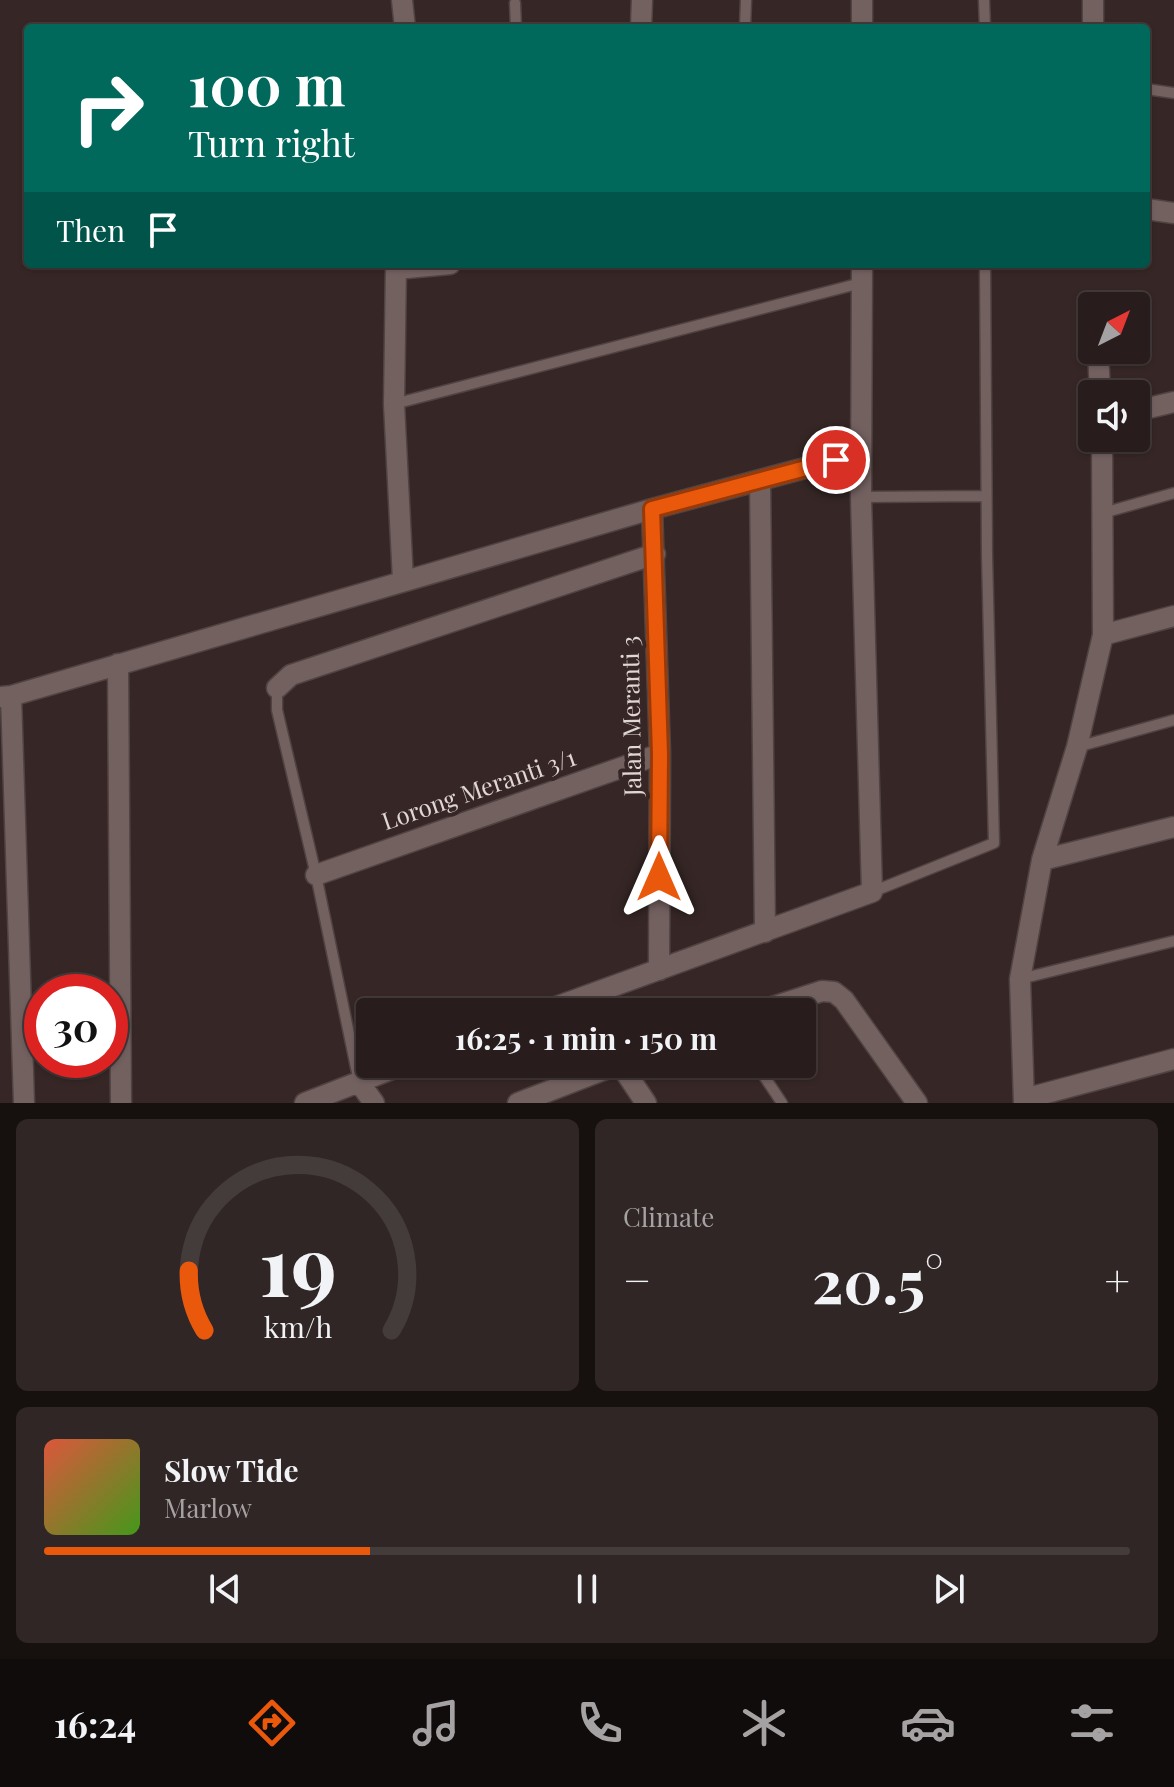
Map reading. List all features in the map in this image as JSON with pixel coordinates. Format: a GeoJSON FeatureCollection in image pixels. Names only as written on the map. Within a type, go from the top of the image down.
{"type":"FeatureCollection","features":[{"type":"Feature","properties":{"kind":"street"},"geometry":{"type":"LineString","coordinates":[[402,0],[405,24]]}},
{"type":"Feature","properties":{"kind":"street"},"geometry":{"type":"LineString","coordinates":[[641,24],[642,0]]}},
{"type":"Feature","properties":{"kind":"street"},"geometry":{"type":"LineString","coordinates":[[862,0],[862,24]]}},
{"type":"Feature","properties":{"kind":"street"},"geometry":{"type":"LineString","coordinates":[[1093,0],[1093,24]]}},
{"type":"Feature","properties":{"kind":"street"},"geometry":{"type":"LineString","coordinates":[[1150,210],[1174,213]]}},
{"type":"Feature","properties":{"kind":"street"},"geometry":{"type":"LineString","coordinates":[[396,268],[394,404],[403,580]]}},
{"type":"Feature","properties":{"kind":"street"},"geometry":{"type":"LineString","coordinates":[[581,998],[872,892],[861,497],[862,273]]}},
{"type":"Feature","properties":{"kind":"street"},"geometry":{"type":"LineString","coordinates":[[1150,408],[1174,402]]}},
{"type":"Feature","properties":{"kind":"street"},"geometry":{"type":"LineString","coordinates":[[1102,452],[1103,635],[1077,747],[1042,860],[1020,979],[1024,1101],[1174,1059]]}},
{"type":"Feature","properties":{"kind":"street"},"geometry":{"type":"LineString","coordinates":[[24,1103],[6,696],[652,509],[861,453]]}},
{"type":"Feature","properties":{"kind":"street"},"geometry":{"type":"LineString","coordinates":[[760,480],[765,932]]}},
{"type":"Feature","properties":{"kind":"street","name":"Jalan Meranti 3"},"geometry":{"type":"LineString","coordinates":[[652,509],[660,754],[659,970]]}},
{"type":"Feature","properties":{"kind":"street"},"geometry":{"type":"LineString","coordinates":[[277,688],[291,675],[655,554]]}},
{"type":"Feature","properties":{"kind":"street"},"geometry":{"type":"LineString","coordinates":[[1103,635],[1174,616]]}},
{"type":"Feature","properties":{"kind":"street"},"geometry":{"type":"LineString","coordinates":[[118,664],[121,1103]]}},
{"type":"Feature","properties":{"kind":"street","name":"Lorong Meranti 3/1"},"geometry":{"type":"LineString","coordinates":[[316,875],[660,754]]}},
{"type":"Feature","properties":{"kind":"street"},"geometry":{"type":"LineString","coordinates":[[1042,860],[1174,827]]}},
{"type":"Feature","properties":{"kind":"street"},"geometry":{"type":"LineString","coordinates":[[800,998],[822,991],[834,992],[844,1000],[917,1103]]}},
{"type":"Feature","properties":{"kind":"street"},"geometry":{"type":"LineString","coordinates":[[305,1103],[369,1078]]}},
{"type":"Feature","properties":{"kind":"street"},"geometry":{"type":"LineString","coordinates":[[518,1103],[583,1078]]}},
{"type":"Feature","properties":{"kind":"street"},"geometry":{"type":"LineString","coordinates":[[629,1078],[646,1103]]}},
{"type":"Feature","properties":{"kind":"street"},"geometry":{"type":"LineString","coordinates":[[359,1082],[374,1103]]}},
{"type":"Feature","properties":{"kind":"lane"},"geometry":{"type":"LineString","coordinates":[[745,24],[746,0]]}},
{"type":"Feature","properties":{"kind":"lane"},"geometry":{"type":"LineString","coordinates":[[984,0],[985,24]]}},
{"type":"Feature","properties":{"kind":"lane"},"geometry":{"type":"LineString","coordinates":[[515,3],[516,24]]}},
{"type":"Feature","properties":{"kind":"lane"},"geometry":{"type":"LineString","coordinates":[[1150,90],[1174,93]]}},
{"type":"Feature","properties":{"kind":"lane"},"geometry":{"type":"LineString","coordinates":[[872,892],[994,843],[986,496],[985,268]]}},
{"type":"Feature","properties":{"kind":"lane"},"geometry":{"type":"LineString","coordinates":[[394,404],[862,273]]}},
{"type":"Feature","properties":{"kind":"lane"},"geometry":{"type":"LineString","coordinates":[[1103,513],[1174,493]]}},
{"type":"Feature","properties":{"kind":"lane"},"geometry":{"type":"LineString","coordinates":[[861,497],[986,496]]}},
{"type":"Feature","properties":{"kind":"lane"},"geometry":{"type":"LineString","coordinates":[[277,688],[277,710],[316,875],[359,1082]]}},
{"type":"Feature","properties":{"kind":"lane"},"geometry":{"type":"LineString","coordinates":[[1077,747],[1174,720]]}},
{"type":"Feature","properties":{"kind":"lane"},"geometry":{"type":"LineString","coordinates":[[1020,979],[1174,941]]}},
{"type":"Feature","properties":{"kind":"lane"},"geometry":{"type":"LineString","coordinates":[[765,1078],[782,1103]]}},
{"type":"Feature","properties":{"kind":"route"},"geometry":{"type":"LineString","coordinates":[[659,877],[660,754],[652,509],[836,460]]}}]}
